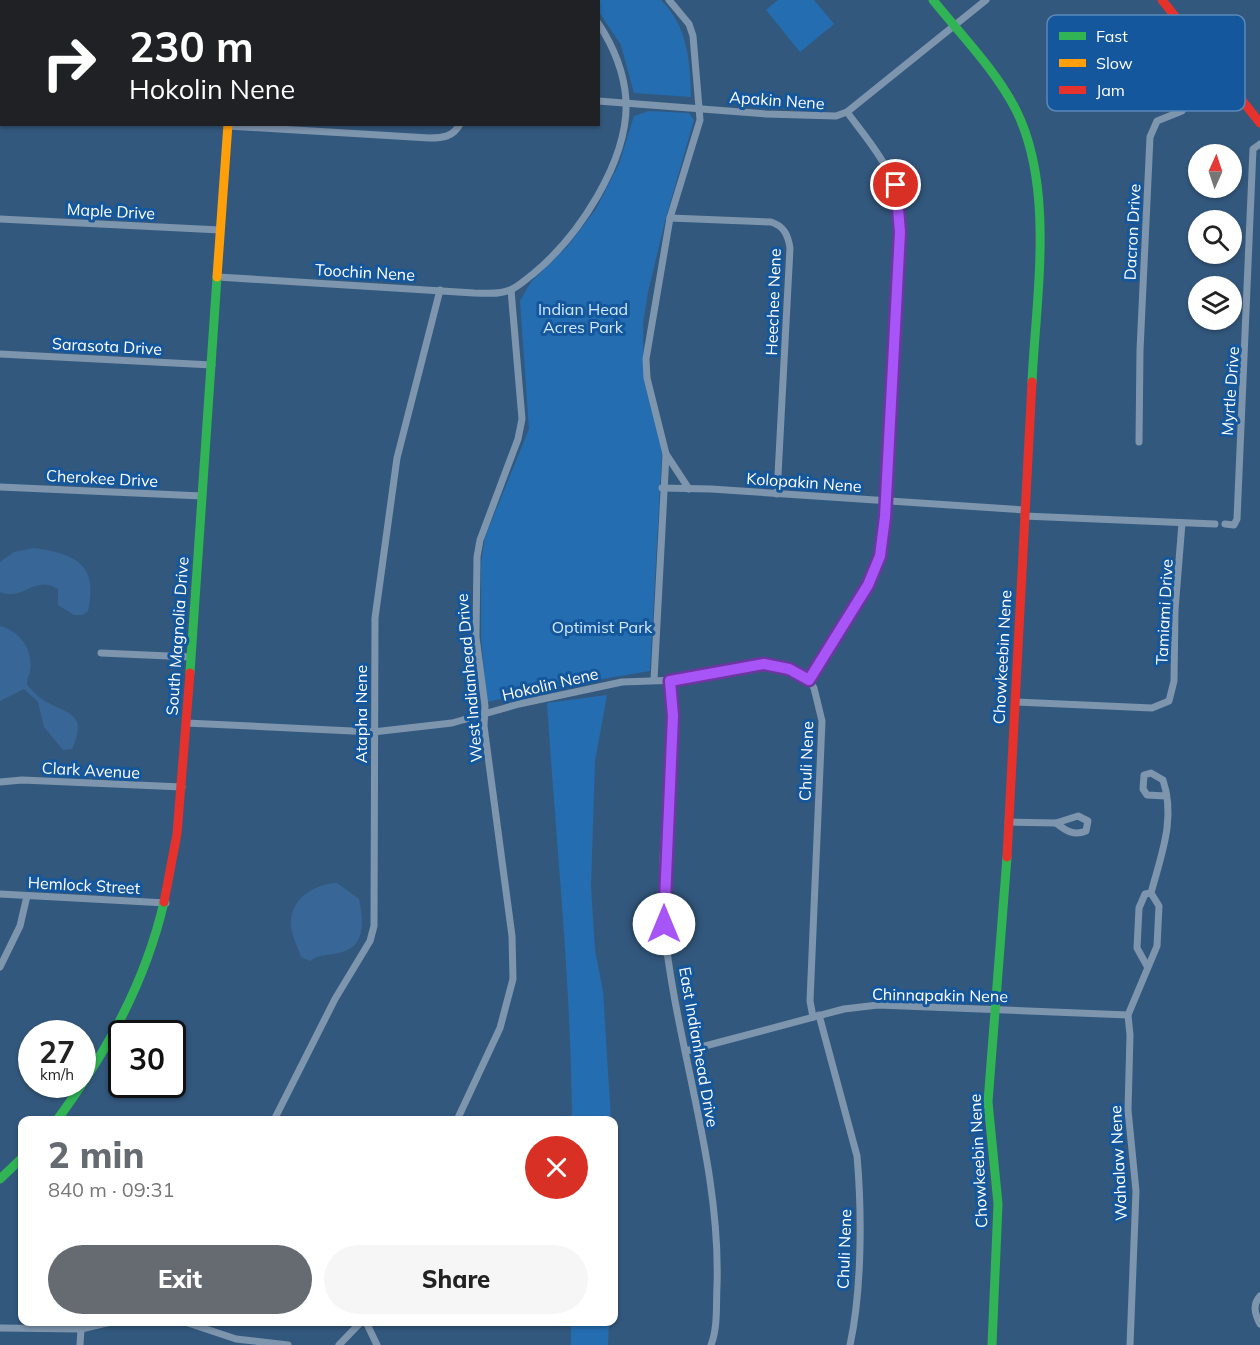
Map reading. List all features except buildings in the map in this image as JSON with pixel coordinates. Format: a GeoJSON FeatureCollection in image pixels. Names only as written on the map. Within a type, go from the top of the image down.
{"type":"FeatureCollection","features":[{"type":"Feature","properties":{"kind":"street"},"geometry":{"type":"LineString","coordinates":[[669,0],[689,24],[693,36],[700,120],[670,218],[646,359],[647,378],[666,454],[689,489]]}},
{"type":"Feature","properties":{"kind":"street","name":"Chowkeebin Nene"},"geometry":{"type":"LineString","coordinates":[[933,0],[992,73],[1012,104],[1023,127],[1036,175],[1040,221],[1008,822],[988,1102],[998,1204],[992,1345]]}},
{"type":"Feature","properties":{"kind":"street","name":"Apakin Nene"},"geometry":{"type":"LineString","coordinates":[[600,101],[822,118],[847,112],[986,0]]}},
{"type":"Feature","properties":{"kind":"street"},"geometry":{"type":"LineString","coordinates":[[1162,0],[1174,15]]}},
{"type":"Feature","properties":{"kind":"street"},"geometry":{"type":"LineString","coordinates":[[510,290],[552,258],[579,224],[607,179],[615,156],[626,103],[621,67],[614,48],[600,26]]}},
{"type":"Feature","properties":{"kind":"street"},"geometry":{"type":"LineString","coordinates":[[1245,104],[1260,123]]}},
{"type":"Feature","properties":{"kind":"street","name":"Dacron Drive"},"geometry":{"type":"LineString","coordinates":[[1139,442],[1140,350],[1150,137],[1158,121],[1182,111]]}},
{"type":"Feature","properties":{"kind":"street"},"geometry":{"type":"LineString","coordinates":[[809,680],[875,570],[883,539],[886,501],[900,204],[891,173],[847,112]]}},
{"type":"Feature","properties":{"kind":"street","name":"South Magnolia Drive"},"geometry":{"type":"LineString","coordinates":[[60,1116],[117,1031],[148,962],[166,903],[176,853],[228,126]]}},
{"type":"Feature","properties":{"kind":"street"},"geometry":{"type":"LineString","coordinates":[[243,126],[429,138],[448,136],[456,132],[459,126]]}},
{"type":"Feature","properties":{"kind":"street","name":"Myrtle Drive"},"geometry":{"type":"LineString","coordinates":[[1225,525],[1234,525],[1237,519],[1253,149],[1260,144]]}},
{"type":"Feature","properties":{"kind":"street","name":"Heechee Nene"},"geometry":{"type":"LineString","coordinates":[[670,218],[760,220],[778,224],[788,237],[790,248],[777,494]]}},
{"type":"Feature","properties":{"kind":"street","name":"Maple Drive"},"geometry":{"type":"LineString","coordinates":[[0,219],[220,230]]}},
{"type":"Feature","properties":{"kind":"street","name":"Toochin Nene"},"geometry":{"type":"LineString","coordinates":[[218,277],[495,293],[510,290]]}},
{"type":"Feature","properties":{"kind":"street","name":"Atapha Nene"},"geometry":{"type":"LineString","coordinates":[[276,1116],[335,999],[370,941],[374,926],[375,618],[393,477],[440,290]]}},
{"type":"Feature","properties":{"kind":"street","name":"West Indianhead Drive"},"geometry":{"type":"LineString","coordinates":[[459,1116],[500,1028],[513,979],[512,936],[476,637],[477,557],[480,540],[518,439],[522,419],[510,290]]}},
{"type":"Feature","properties":{"kind":"street","name":"Sarasota Drive"},"geometry":{"type":"LineString","coordinates":[[0,354],[212,365]]}},
{"type":"Feature","properties":{"kind":"street"},"geometry":{"type":"LineString","coordinates":[[654,680],[662,488],[666,454]]}},
{"type":"Feature","properties":{"kind":"street","name":"Cherokee Drive"},"geometry":{"type":"LineString","coordinates":[[0,487],[202,496]]}},
{"type":"Feature","properties":{"kind":"street","name":"Kolopakin Nene"},"geometry":{"type":"LineString","coordinates":[[662,488],[886,501],[1182,524],[1215,524]]}},
{"type":"Feature","properties":{"kind":"street","name":"Tamiami Drive"},"geometry":{"type":"LineString","coordinates":[[1015,702],[1152,708],[1169,701],[1174,681],[1182,524]]}},
{"type":"Feature","properties":{"kind":"street"},"geometry":{"type":"LineString","coordinates":[[101,654],[191,657]]}},
{"type":"Feature","properties":{"kind":"street","name":"Hokolin Nene"},"geometry":{"type":"LineString","coordinates":[[186,723],[373,732],[452,723],[622,682],[670,681],[764,664],[789,669],[809,680]]}},
{"type":"Feature","properties":{"kind":"street","name":"Chuli Nene"},"geometry":{"type":"LineString","coordinates":[[809,680],[814,688],[822,721],[810,1001],[854,1145],[859,1179],[856,1306],[850,1345]]}},
{"type":"Feature","properties":{"kind":"street","name":"East Indianhead Drive"},"geometry":{"type":"LineString","coordinates":[[670,681],[673,716],[664,924],[711,1192],[718,1250],[716,1323],[711,1345]]}},
{"type":"Feature","properties":{"kind":"street","name":"Clark Avenue"},"geometry":{"type":"LineString","coordinates":[[0,782],[22,780],[182,787]]}},
{"type":"Feature","properties":{"kind":"street"},"geometry":{"type":"LineString","coordinates":[[1128,1015],[1141,989],[1147,966],[1157,946],[1159,906],[1151,892],[1168,827],[1166,796]]}},
{"type":"Feature","properties":{"kind":"street"},"geometry":{"type":"LineString","coordinates":[[1008,822],[1056,823]]}},
{"type":"Feature","properties":{"kind":"street"},"geometry":{"type":"LineString","coordinates":[[1147,966],[1137,948],[1139,908],[1145,894],[1151,892]]}},
{"type":"Feature","properties":{"kind":"street","name":"Hemlock Street"},"geometry":{"type":"LineString","coordinates":[[0,894],[166,903]]}},
{"type":"Feature","properties":{"kind":"street"},"geometry":{"type":"LineString","coordinates":[[0,967],[20,926],[27,896]]}},
{"type":"Feature","properties":{"kind":"street","name":"Chinnapakin Nene"},"geometry":{"type":"LineString","coordinates":[[686,1051],[816,1016],[878,1005],[1128,1015]]}},
{"type":"Feature","properties":{"kind":"street","name":"Wahalaw Nene"},"geometry":{"type":"LineString","coordinates":[[1128,1015],[1130,1035],[1128,1110],[1136,1191],[1130,1345]]}},
{"type":"Feature","properties":{"kind":"street"},"geometry":{"type":"LineString","coordinates":[[0,1179],[18,1162]]}},
{"type":"Feature","properties":{"kind":"street"},"geometry":{"type":"LineString","coordinates":[[1260,1296],[1254,1311],[1260,1324]]}},
{"type":"Feature","properties":{"kind":"street"},"geometry":{"type":"LineString","coordinates":[[0,1328],[81,1329],[94,1326]]}},
{"type":"Feature","properties":{"kind":"street"},"geometry":{"type":"LineString","coordinates":[[197,1326],[236,1339],[288,1345]]}},
{"type":"Feature","properties":{"kind":"street"},"geometry":{"type":"LineString","coordinates":[[339,1345],[357,1326]]}},
{"type":"Feature","properties":{"kind":"street"},"geometry":{"type":"LineString","coordinates":[[368,1326],[377,1345]]}},
{"type":"Feature","properties":{"kind":"street"},"geometry":{"type":"LineString","coordinates":[[80,1345],[81,1329]]}},
{"type":"Feature","properties":{"kind":"green space"},"geometry":{"type":"Polygon","coordinates":[[[600,0],[661,0],[677,21],[686,45],[691,97],[634,93],[621,45],[600,14],[600,0]]]}},
{"type":"Feature","properties":{"kind":"green space"},"geometry":{"type":"Polygon","coordinates":[[[778,0],[814,0],[834,24],[800,52],[766,10],[778,0]]]}},
{"type":"Feature","properties":{"kind":"green space","name":"Indian Head Acres Park"},"geometry":{"type":"Polygon","coordinates":[[[649,111],[689,113],[694,120],[665,221],[643,324],[644,376],[662,450],[650,671],[543,689],[487,702],[481,637],[481,563],[485,537],[529,429],[520,301],[531,282],[567,247],[596,209],[619,164],[634,116],[649,111]]]}},
{"type":"Feature","properties":{"kind":"green space"},"geometry":{"type":"Polygon","coordinates":[[[607,695],[595,761],[591,887],[595,950],[603,991],[611,1116],[572,1116],[566,964],[547,703],[607,695]]]}},
{"type":"Feature","properties":{"kind":"green space"},"geometry":{"type":"Polygon","coordinates":[[[571,1326],[609,1326],[608,1345],[571,1345],[571,1326]]]}},
{"type":"Feature","properties":{"kind":"shaded area"},"geometry":{"type":"Polygon","coordinates":[[[34,548],[72,558],[87,572],[91,595],[88,611],[82,615],[74,615],[58,605],[58,589],[50,585],[35,586],[15,594],[0,592],[0,562],[14,552],[34,548]]]}},
{"type":"Feature","properties":{"kind":"shaded area"},"geometry":{"type":"Polygon","coordinates":[[[0,626],[14,632],[28,649],[31,664],[28,686],[43,700],[70,714],[77,723],[78,729],[72,749],[63,750],[44,727],[38,702],[24,689],[0,701],[0,626]]]}},
{"type":"Feature","properties":{"kind":"shaded area"},"geometry":{"type":"Polygon","coordinates":[[[337,883],[359,899],[362,922],[359,937],[350,948],[310,961],[301,957],[291,926],[291,916],[294,908],[305,895],[320,886],[337,883]]]}},
{"type":"Feature","properties":{"kind":"traffic: fast"},"geometry":{"type":"LineString","coordinates":[[933,0],[998,80],[1016,110],[1028,141],[1036,173],[1040,243],[1032,382]]}},
{"type":"Feature","properties":{"kind":"traffic: fast"},"geometry":{"type":"LineString","coordinates":[[190,673],[217,277]]}},
{"type":"Feature","properties":{"kind":"traffic: fast"},"geometry":{"type":"LineString","coordinates":[[992,1345],[998,1204],[988,1102],[1007,857]]}},
{"type":"Feature","properties":{"kind":"traffic: fast"},"geometry":{"type":"LineString","coordinates":[[60,1116],[92,1069],[122,1017],[146,961],[164,902]]}},
{"type":"Feature","properties":{"kind":"traffic: fast"},"geometry":{"type":"LineString","coordinates":[[0,1179],[18,1162]]}},
{"type":"Feature","properties":{"kind":"traffic: slow"},"geometry":{"type":"LineString","coordinates":[[217,277],[228,126]]}},
{"type":"Feature","properties":{"kind":"traffic: jam"},"geometry":{"type":"LineString","coordinates":[[1162,0],[1174,15]]}},
{"type":"Feature","properties":{"kind":"traffic: jam"},"geometry":{"type":"LineString","coordinates":[[1245,104],[1260,123]]}},
{"type":"Feature","properties":{"kind":"traffic: jam"},"geometry":{"type":"LineString","coordinates":[[1007,857],[1032,382]]}},
{"type":"Feature","properties":{"kind":"traffic: jam"},"geometry":{"type":"LineString","coordinates":[[164,902],[177,834],[190,673]]}},
{"type":"Feature","properties":{"kind":"route"},"geometry":{"type":"LineString","coordinates":[[664,924],[664,876],[673,716],[670,681],[764,664],[789,669],[809,680],[868,585],[880,556],[885,517],[900,232],[899,198],[896,185]]}},
{"type":"Feature","properties":{"kind":"park label","name":"Optimist Park"},"geometry":{"type":"Point","coordinates":[602,627]}}]}
